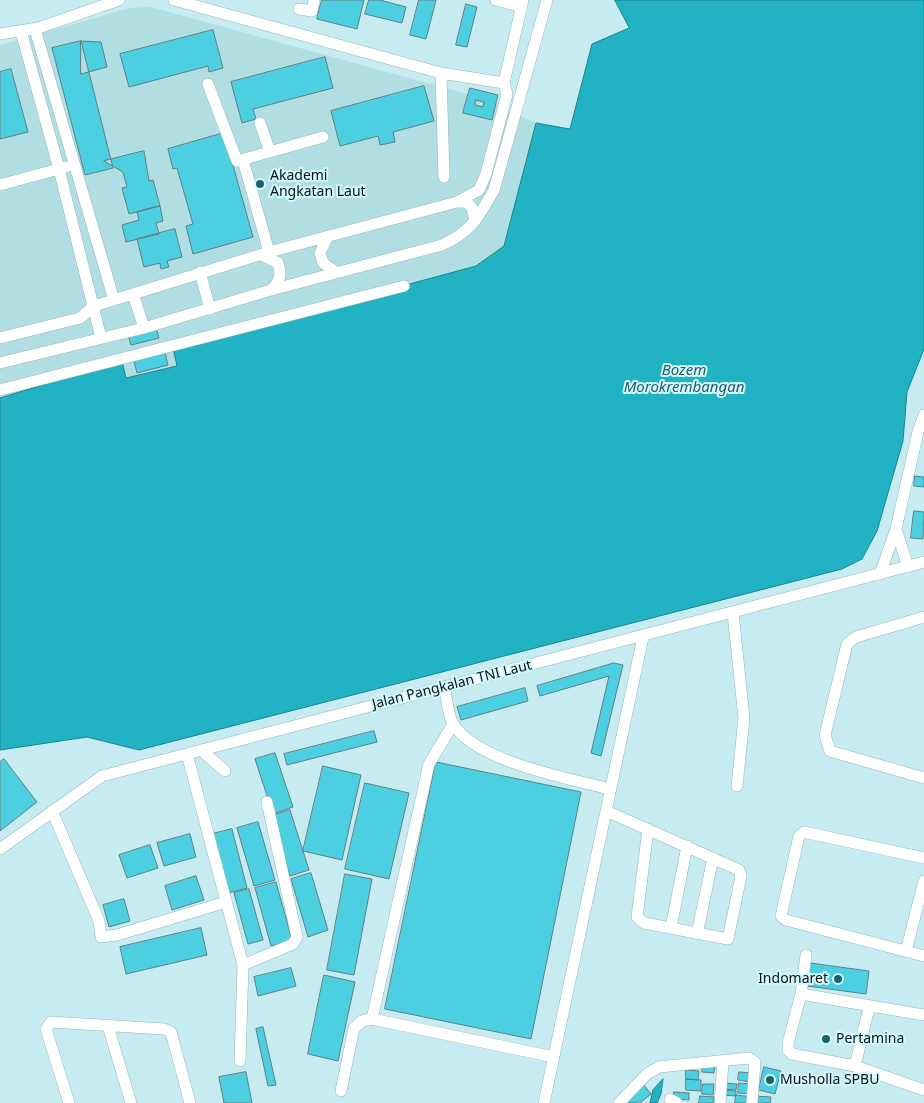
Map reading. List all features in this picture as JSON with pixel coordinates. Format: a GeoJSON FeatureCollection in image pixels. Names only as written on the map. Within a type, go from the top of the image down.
{"type":"FeatureCollection","features":[{"type":"Feature","properties":{"kind":"street"},"geometry":{"type":"LineString","coordinates":[[0,34],[35,29],[119,0]]}},
{"type":"Feature","properties":{"kind":"street"},"geometry":{"type":"LineString","coordinates":[[174,0],[441,73],[506,88],[519,95]]}},
{"type":"Feature","properties":{"kind":"street"},"geometry":{"type":"LineString","coordinates":[[299,9],[312,11],[314,0]]}},
{"type":"Feature","properties":{"kind":"street"},"geometry":{"type":"LineString","coordinates":[[0,338],[80,318],[94,306],[200,272],[457,202],[479,190],[486,174],[506,88],[522,3],[496,0]]}},
{"type":"Feature","properties":{"kind":"street"},"geometry":{"type":"LineString","coordinates":[[0,363],[144,328],[271,290],[442,245],[462,235],[475,221],[494,190],[543,1]]}},
{"type":"Feature","properties":{"kind":"street"},"geometry":{"type":"LineString","coordinates":[[35,29],[114,300]]}},
{"type":"Feature","properties":{"kind":"street"},"geometry":{"type":"LineString","coordinates":[[21,31],[59,169],[101,338]]}},
{"type":"Feature","properties":{"kind":"street"},"geometry":{"type":"LineString","coordinates":[[441,73],[444,177]]}},
{"type":"Feature","properties":{"kind":"street"},"geometry":{"type":"LineString","coordinates":[[208,84],[237,161],[323,137]]}},
{"type":"Feature","properties":{"kind":"street"},"geometry":{"type":"LineString","coordinates":[[260,123],[270,152]]}},
{"type":"Feature","properties":{"kind":"street"},"geometry":{"type":"LineString","coordinates":[[243,160],[265,253],[278,263],[281,272],[279,282],[271,290]]}},
{"type":"Feature","properties":{"kind":"street"},"geometry":{"type":"LineString","coordinates":[[0,185],[74,164]]}},
{"type":"Feature","properties":{"kind":"street"},"geometry":{"type":"LineString","coordinates":[[457,202],[467,202],[472,208],[475,221]]}},
{"type":"Feature","properties":{"kind":"street"},"geometry":{"type":"LineString","coordinates":[[328,236],[320,253],[323,263],[336,272]]}},
{"type":"Feature","properties":{"kind":"street"},"geometry":{"type":"LineString","coordinates":[[200,272],[210,309]]}},
{"type":"Feature","properties":{"kind":"street"},"geometry":{"type":"LineString","coordinates":[[0,390],[404,286]]}},
{"type":"Feature","properties":{"kind":"street"},"geometry":{"type":"LineString","coordinates":[[133,294],[144,328]]}},
{"type":"Feature","properties":{"kind":"street"},"geometry":{"type":"LineString","coordinates":[[880,574],[896,529],[924,415]]}},
{"type":"Feature","properties":{"kind":"street"},"geometry":{"type":"LineString","coordinates":[[896,529],[908,567]]}},
{"type":"Feature","properties":{"kind":"street","name":"Jalan Pangkalan TNI Laut"},"geometry":{"type":"LineString","coordinates":[[0,849],[102,776],[643,637],[924,562]]}},
{"type":"Feature","properties":{"kind":"street"},"geometry":{"type":"LineString","coordinates":[[733,613],[744,718],[737,786]]}},
{"type":"Feature","properties":{"kind":"street"},"geometry":{"type":"LineString","coordinates":[[924,617],[856,637],[847,644],[825,736],[830,751],[924,778]]}},
{"type":"Feature","properties":{"kind":"street"},"geometry":{"type":"LineString","coordinates":[[544,1103],[643,637]]}},
{"type":"Feature","properties":{"kind":"street"},"geometry":{"type":"LineString","coordinates":[[444,688],[453,724],[468,741],[497,757],[610,789]]}},
{"type":"Feature","properties":{"kind":"street"},"geometry":{"type":"LineString","coordinates":[[372,1019],[429,764],[453,724]]}},
{"type":"Feature","properties":{"kind":"street"},"geometry":{"type":"LineString","coordinates":[[201,750],[225,771]]}},
{"type":"Feature","properties":{"kind":"street"},"geometry":{"type":"LineString","coordinates":[[187,754],[243,965],[240,1060]]}},
{"type":"Feature","properties":{"kind":"street"},"geometry":{"type":"LineString","coordinates":[[243,965],[293,944],[297,937],[266,802]]}},
{"type":"Feature","properties":{"kind":"street"},"geometry":{"type":"LineString","coordinates":[[52,811],[100,921],[101,937],[117,935],[226,902]]}},
{"type":"Feature","properties":{"kind":"street"},"geometry":{"type":"LineString","coordinates":[[606,811],[648,829],[714,858],[741,873],[730,936],[724,940],[644,923],[637,917],[648,829]]}},
{"type":"Feature","properties":{"kind":"street"},"geometry":{"type":"LineString","coordinates":[[924,858],[804,832],[799,836],[781,916],[786,920],[924,956]]}},
{"type":"Feature","properties":{"kind":"street"},"geometry":{"type":"LineString","coordinates":[[671,928],[687,846]]}},
{"type":"Feature","properties":{"kind":"street"},"geometry":{"type":"LineString","coordinates":[[697,934],[714,858]]}},
{"type":"Feature","properties":{"kind":"street"},"geometry":{"type":"LineString","coordinates":[[906,952],[924,880]]}},
{"type":"Feature","properties":{"kind":"street"},"geometry":{"type":"LineString","coordinates":[[806,955],[801,994],[794,1015],[788,1050],[792,1054],[855,1066],[924,1090]]}},
{"type":"Feature","properties":{"kind":"street"},"geometry":{"type":"LineString","coordinates":[[801,994],[869,1008],[924,1015]]}},
{"type":"Feature","properties":{"kind":"street"},"geometry":{"type":"LineString","coordinates":[[855,1066],[869,1008]]}},
{"type":"Feature","properties":{"kind":"street"},"geometry":{"type":"LineString","coordinates":[[341,1091],[354,1028],[362,1020],[372,1019],[554,1058]]}},
{"type":"Feature","properties":{"kind":"street"},"geometry":{"type":"LineString","coordinates":[[69,1103],[46,1029],[51,1022],[164,1029],[171,1032],[190,1103]]}},
{"type":"Feature","properties":{"kind":"street"},"geometry":{"type":"LineString","coordinates":[[108,1026],[131,1103]]}},
{"type":"Feature","properties":{"kind":"street"},"geometry":{"type":"LineString","coordinates":[[619,1103],[647,1074],[659,1067],[753,1059],[755,1067],[752,1103]]}},
{"type":"Feature","properties":{"kind":"street"},"geometry":{"type":"LineString","coordinates":[[720,1103],[723,1062]]}},
{"type":"Feature","properties":{"kind":"shaded area","name":"Akademi Angkatan Laut"},"geometry":{"type":"Polygon","coordinates":[[[151,7],[485,99],[536,123],[504,246],[476,266],[173,349],[177,366],[126,378],[122,361],[0,398],[0,45],[130,8],[151,7]]]}},
{"type":"Feature","properties":{"kind":"water","name":"Bozem Morokrembangan"},"geometry":{"type":"Polygon","coordinates":[[[615,0],[924,0],[924,349],[907,392],[903,441],[877,531],[862,559],[842,569],[139,750],[87,737],[0,750],[0,398],[122,361],[126,378],[177,366],[173,348],[476,266],[504,246],[536,123],[570,129],[592,44],[629,28],[615,0]]]}},
{"type":"Feature","properties":{"kind":"water"},"geometry":{"type":"Polygon","coordinates":[[[663,1079],[661,1094],[657,1103],[650,1103],[653,1090],[663,1079]]]}},
{"type":"Feature","properties":{"kind":"building"},"geometry":{"type":"Polygon","coordinates":[[[322,0],[364,0],[357,29],[317,19],[322,0]]]}},
{"type":"Feature","properties":{"kind":"building"},"geometry":{"type":"Polygon","coordinates":[[[369,0],[380,0],[406,7],[402,23],[365,14],[369,0]]]}},
{"type":"Feature","properties":{"kind":"building"},"geometry":{"type":"Polygon","coordinates":[[[419,0],[436,0],[426,39],[410,35],[419,0]]]}},
{"type":"Feature","properties":{"kind":"building"},"geometry":{"type":"Polygon","coordinates":[[[466,4],[477,7],[467,47],[456,45],[466,4]]]}},
{"type":"Feature","properties":{"kind":"building"},"geometry":{"type":"Polygon","coordinates":[[[213,30],[223,68],[209,72],[208,66],[129,87],[120,54],[213,30]]]}},
{"type":"Feature","properties":{"kind":"building"},"geometry":{"type":"Polygon","coordinates":[[[81,41],[113,168],[85,175],[52,48],[81,41]]]}},
{"type":"Feature","properties":{"kind":"building"},"geometry":{"type":"Polygon","coordinates":[[[81,41],[101,42],[107,67],[81,74],[81,41]]]}},
{"type":"Feature","properties":{"kind":"building"},"geometry":{"type":"Polygon","coordinates":[[[325,57],[333,88],[253,109],[256,119],[242,123],[231,82],[325,57]]]}},
{"type":"Feature","properties":{"kind":"building"},"geometry":{"type":"Polygon","coordinates":[[[11,69],[28,132],[0,139],[0,72],[11,69]]]}},
{"type":"Feature","properties":{"kind":"building"},"geometry":{"type":"Polygon","coordinates":[[[424,86],[434,121],[393,132],[395,142],[380,145],[378,136],[340,146],[331,111],[424,86]]]}},
{"type":"Feature","properties":{"kind":"building"},"geometry":{"type":"Polygon","coordinates":[[[470,88],[498,95],[492,120],[463,113],[470,88]],[[476,100],[475,105],[483,107],[484,102],[476,100]]]}},
{"type":"Feature","properties":{"kind":"building"},"geometry":{"type":"Polygon","coordinates":[[[224,133],[253,237],[193,254],[186,226],[193,224],[177,168],[173,169],[168,149],[224,133]]]}},
{"type":"Feature","properties":{"kind":"building"},"geometry":{"type":"Polygon","coordinates":[[[144,151],[149,181],[153,180],[160,206],[129,214],[122,188],[127,187],[123,172],[104,161],[144,151]]]}},
{"type":"Feature","properties":{"kind":"building"},"geometry":{"type":"Polygon","coordinates":[[[160,206],[163,221],[156,223],[159,234],[126,242],[122,225],[139,220],[137,212],[160,206]]]}},
{"type":"Feature","properties":{"kind":"building"},"geometry":{"type":"Polygon","coordinates":[[[175,229],[182,257],[167,261],[169,267],[161,269],[160,263],[144,267],[137,239],[175,229]]]}},
{"type":"Feature","properties":{"kind":"building"},"geometry":{"type":"Polygon","coordinates":[[[156,327],[159,338],[131,345],[128,335],[156,327]]]}},
{"type":"Feature","properties":{"kind":"building"},"geometry":{"type":"Polygon","coordinates":[[[164,349],[168,365],[137,373],[133,357],[164,349]]]}},
{"type":"Feature","properties":{"kind":"building"},"geometry":{"type":"Polygon","coordinates":[[[915,476],[924,477],[924,487],[914,486],[915,476]]]}},
{"type":"Feature","properties":{"kind":"building"},"geometry":{"type":"Polygon","coordinates":[[[914,511],[924,512],[923,539],[911,538],[914,511]]]}},
{"type":"Feature","properties":{"kind":"building"},"geometry":{"type":"Polygon","coordinates":[[[614,663],[623,665],[601,756],[591,753],[609,676],[540,696],[537,686],[614,663]]]}},
{"type":"Feature","properties":{"kind":"building"},"geometry":{"type":"Polygon","coordinates":[[[525,688],[528,701],[461,720],[457,707],[525,688]]]}},
{"type":"Feature","properties":{"kind":"building"},"geometry":{"type":"Polygon","coordinates":[[[374,731],[377,742],[287,765],[284,754],[374,731]]]}},
{"type":"Feature","properties":{"kind":"building"},"geometry":{"type":"Polygon","coordinates":[[[275,753],[293,807],[273,814],[255,759],[275,753]]]}},
{"type":"Feature","properties":{"kind":"building"},"geometry":{"type":"Polygon","coordinates":[[[4,759],[37,802],[0,831],[0,762],[4,759]]]}},
{"type":"Feature","properties":{"kind":"building"},"geometry":{"type":"Polygon","coordinates":[[[436,762],[581,792],[531,1039],[385,1009],[436,762]]]}},
{"type":"Feature","properties":{"kind":"building"},"geometry":{"type":"Polygon","coordinates":[[[323,766],[361,775],[342,860],[303,851],[323,766]]]}},
{"type":"Feature","properties":{"kind":"building"},"geometry":{"type":"Polygon","coordinates":[[[365,783],[409,793],[389,879],[345,869],[365,783]]]}},
{"type":"Feature","properties":{"kind":"building"},"geometry":{"type":"Polygon","coordinates":[[[290,810],[309,870],[290,876],[271,816],[290,810]]]}},
{"type":"Feature","properties":{"kind":"building"},"geometry":{"type":"Polygon","coordinates":[[[258,822],[275,880],[254,886],[237,828],[258,822]]]}},
{"type":"Feature","properties":{"kind":"building"},"geometry":{"type":"Polygon","coordinates":[[[232,829],[247,888],[228,893],[212,834],[232,829]]]}},
{"type":"Feature","properties":{"kind":"building"},"geometry":{"type":"Polygon","coordinates":[[[190,834],[196,857],[164,866],[157,843],[190,834]]]}},
{"type":"Feature","properties":{"kind":"building"},"geometry":{"type":"Polygon","coordinates":[[[150,845],[158,868],[127,878],[119,855],[150,845]]]}},
{"type":"Feature","properties":{"kind":"building"},"geometry":{"type":"Polygon","coordinates":[[[311,873],[328,930],[308,937],[291,879],[311,873]]]}},
{"type":"Feature","properties":{"kind":"building"},"geometry":{"type":"Polygon","coordinates":[[[345,874],[372,879],[354,975],[327,970],[345,874]]]}},
{"type":"Feature","properties":{"kind":"building"},"geometry":{"type":"Polygon","coordinates":[[[196,876],[204,900],[172,910],[165,886],[196,876]]]}},
{"type":"Feature","properties":{"kind":"building"},"geometry":{"type":"Polygon","coordinates":[[[276,882],[292,940],[271,946],[255,888],[276,882]]]}},
{"type":"Feature","properties":{"kind":"building"},"geometry":{"type":"Polygon","coordinates":[[[249,889],[263,940],[248,944],[234,893],[249,889]]]}},
{"type":"Feature","properties":{"kind":"building"},"geometry":{"type":"Polygon","coordinates":[[[124,899],[130,921],[109,927],[103,905],[124,899]]]}},
{"type":"Feature","properties":{"kind":"building"},"geometry":{"type":"Polygon","coordinates":[[[201,928],[207,955],[126,974],[120,947],[201,928]]]}},
{"type":"Feature","properties":{"kind":"building","name":"Indomaret"},"geometry":{"type":"Polygon","coordinates":[[[810,963],[869,971],[866,994],[807,986],[810,963]]]}},
{"type":"Feature","properties":{"kind":"building"},"geometry":{"type":"Polygon","coordinates":[[[291,968],[296,986],[258,996],[254,977],[291,968]]]}},
{"type":"Feature","properties":{"kind":"building"},"geometry":{"type":"Polygon","coordinates":[[[324,975],[355,982],[338,1061],[308,1054],[324,975]]]}},
{"type":"Feature","properties":{"kind":"building"},"geometry":{"type":"Polygon","coordinates":[[[263,1027],[276,1085],[268,1086],[256,1029],[263,1027]]]}},
{"type":"Feature","properties":{"kind":"building"},"geometry":{"type":"Polygon","coordinates":[[[703,1064],[715,1065],[714,1073],[702,1072],[703,1064]]]}},
{"type":"Feature","properties":{"kind":"building","name":"Musholla SPBU"},"geometry":{"type":"Polygon","coordinates":[[[764,1067],[781,1071],[775,1094],[759,1090],[764,1067]]]}},
{"type":"Feature","properties":{"kind":"building"},"geometry":{"type":"Polygon","coordinates":[[[686,1070],[699,1071],[698,1080],[686,1079],[686,1070]]]}},
{"type":"Feature","properties":{"kind":"building"},"geometry":{"type":"Polygon","coordinates":[[[246,1072],[252,1103],[224,1103],[219,1077],[246,1072]]]}},
{"type":"Feature","properties":{"kind":"building"},"geometry":{"type":"Polygon","coordinates":[[[739,1072],[752,1073],[751,1082],[738,1080],[739,1072]]]}},
{"type":"Feature","properties":{"kind":"building"},"geometry":{"type":"Polygon","coordinates":[[[686,1079],[701,1080],[701,1091],[686,1090],[686,1079]]]}},
{"type":"Feature","properties":{"kind":"building"},"geometry":{"type":"Polygon","coordinates":[[[724,1083],[737,1084],[736,1090],[723,1089],[724,1083]]]}},
{"type":"Feature","properties":{"kind":"building"},"geometry":{"type":"Polygon","coordinates":[[[739,1083],[750,1084],[749,1094],[738,1093],[739,1083]]]}},
{"type":"Feature","properties":{"kind":"building"},"geometry":{"type":"Polygon","coordinates":[[[643,1084],[651,1094],[640,1103],[621,1103],[643,1084]]]}},
{"type":"Feature","properties":{"kind":"building"},"geometry":{"type":"Polygon","coordinates":[[[703,1084],[714,1084],[713,1095],[702,1094],[703,1084]]]}},
{"type":"Feature","properties":{"kind":"building"},"geometry":{"type":"Polygon","coordinates":[[[722,1090],[736,1091],[736,1096],[722,1095],[722,1090]]]}},
{"type":"Feature","properties":{"kind":"building"},"geometry":{"type":"Polygon","coordinates":[[[674,1092],[689,1093],[689,1100],[674,1099],[674,1092]]]}},
{"type":"Feature","properties":{"kind":"building"},"geometry":{"type":"Polygon","coordinates":[[[736,1095],[752,1097],[751,1103],[735,1103],[736,1095]]]}},
{"type":"Feature","properties":{"kind":"building"},"geometry":{"type":"Polygon","coordinates":[[[700,1096],[714,1097],[713,1103],[699,1103],[700,1096]]]}},
{"type":"Feature","properties":{"kind":"building"},"geometry":{"type":"Polygon","coordinates":[[[754,1096],[771,1097],[770,1103],[753,1103],[754,1096]]]}},
{"type":"Feature","properties":{"kind":"place","name":"Akademi Angkatan Laut"},"geometry":{"type":"Point","coordinates":[260,184]}},
{"type":"Feature","properties":{"kind":"place","name":"Indomaret"},"geometry":{"type":"Point","coordinates":[838,979]}},
{"type":"Feature","properties":{"kind":"place","name":"Pertamina"},"geometry":{"type":"Point","coordinates":[826,1039]}},
{"type":"Feature","properties":{"kind":"place","name":"Musholla SPBU"},"geometry":{"type":"Point","coordinates":[770,1080]}}]}
